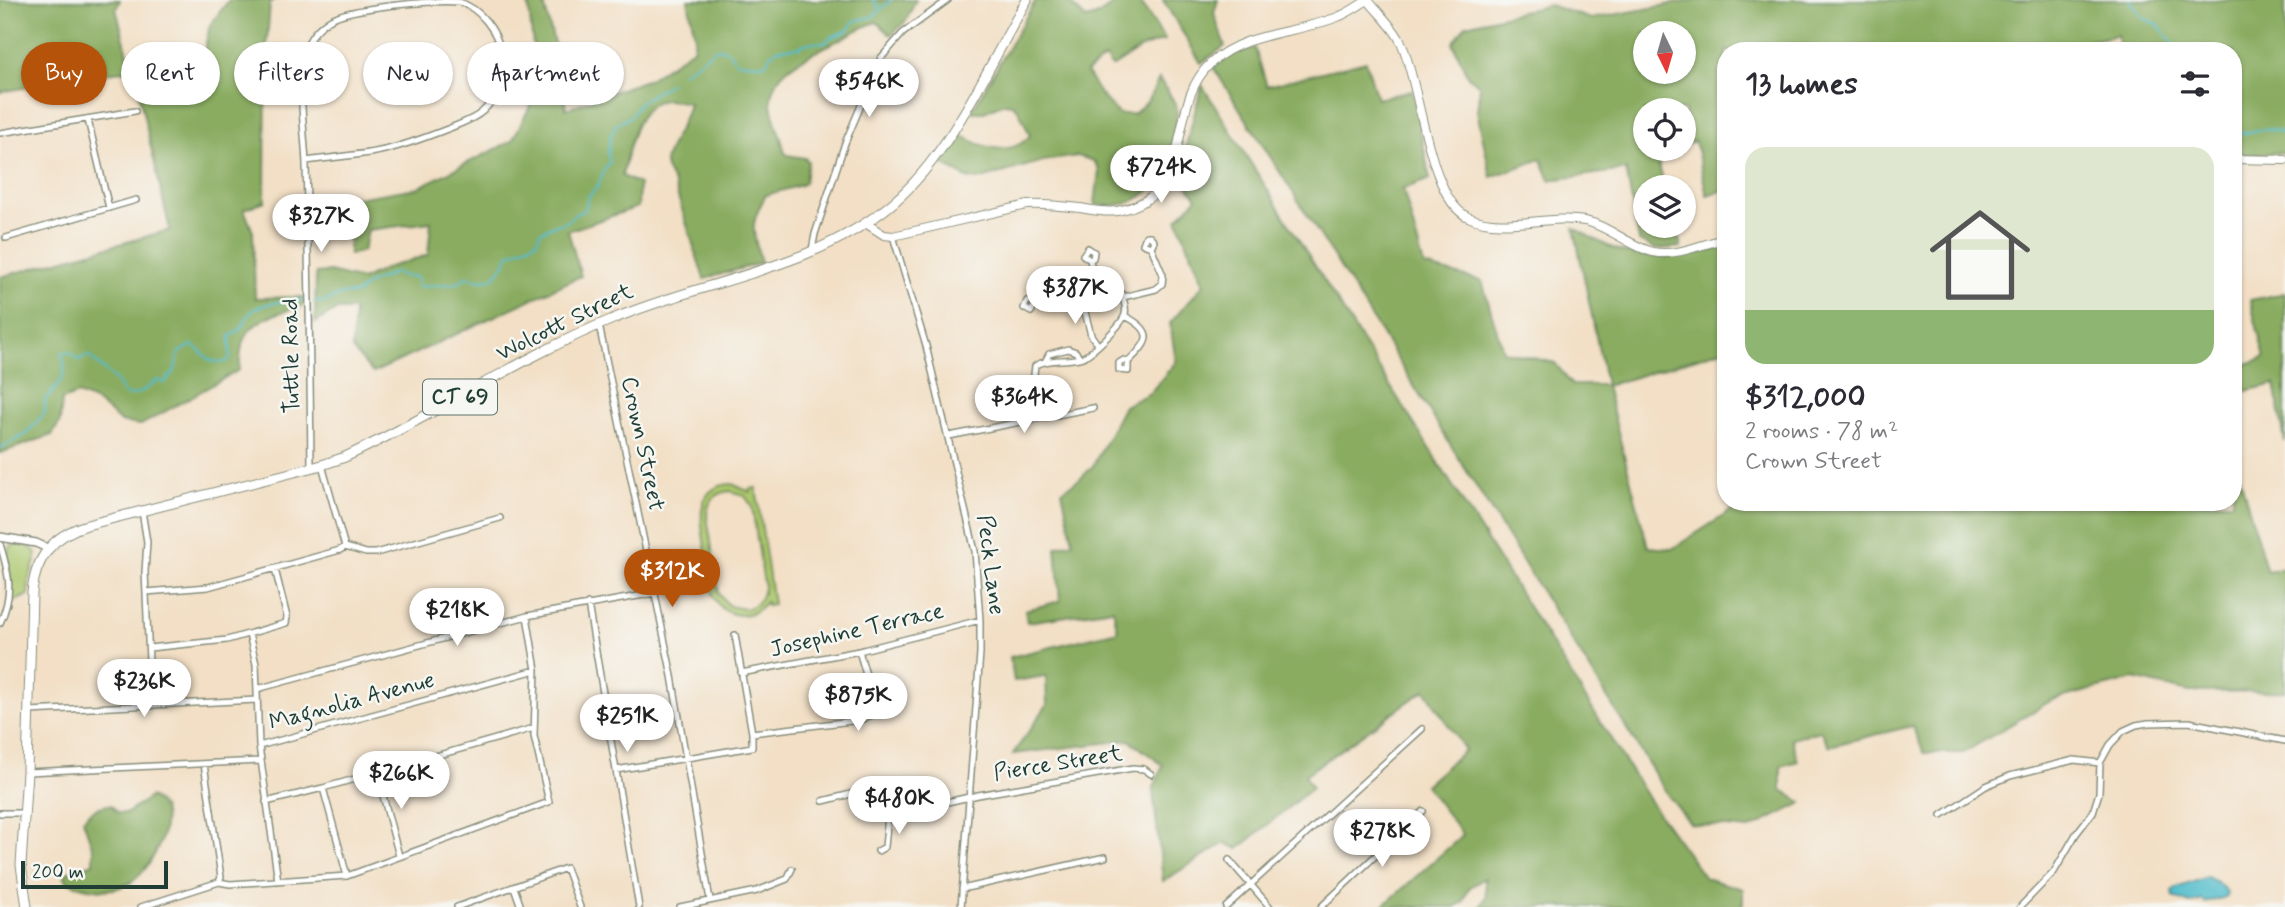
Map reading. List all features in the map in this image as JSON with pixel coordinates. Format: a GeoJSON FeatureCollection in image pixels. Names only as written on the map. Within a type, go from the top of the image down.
{"type":"FeatureCollection","features":[{"type":"Feature","properties":{"kind":"main road","name":"CT 69"},"geometry":{"type":"LineString","coordinates":[[867,224],[909,187],[936,155],[1027,0]]}},
{"type":"Feature","properties":{"kind":"main road"},"geometry":{"type":"LineString","coordinates":[[867,224],[884,235],[893,236],[1027,205],[1054,205],[1104,212],[1118,211],[1139,203],[1158,189],[1169,175],[1176,160],[1189,92],[1211,63],[1233,46],[1340,16],[1368,0],[1400,39],[1412,70],[1437,178],[1450,202],[1467,217],[1492,223],[1568,219],[1587,222],[1652,252],[1672,253],[1717,240]]}},
{"type":"Feature","properties":{"kind":"main road"},"geometry":{"type":"LineString","coordinates":[[2242,159],[2285,160]]}},
{"type":"Feature","properties":{"kind":"main road","name":"Wolcott Street"},"geometry":{"type":"LineString","coordinates":[[47,548],[72,529],[322,465],[368,446],[598,325],[651,304],[812,253],[867,224]]}},
{"type":"Feature","properties":{"kind":"main road"},"geometry":{"type":"LineString","coordinates":[[27,907],[22,864],[33,581],[47,548]]}},
{"type":"Feature","properties":{"kind":"street"},"geometry":{"type":"LineString","coordinates":[[812,253],[815,234],[845,143],[881,58],[903,33],[948,0]]}},
{"type":"Feature","properties":{"kind":"street","name":"Tuttle Road"},"geometry":{"type":"LineString","coordinates":[[306,161],[380,151],[458,125],[483,112],[495,95],[502,74],[500,50],[490,27],[477,10],[457,1],[430,1],[354,10],[329,20],[307,45],[302,103],[306,161],[311,468]]}},
{"type":"Feature","properties":{"kind":"street"},"geometry":{"type":"LineString","coordinates":[[0,133],[135,111]]}},
{"type":"Feature","properties":{"kind":"street"},"geometry":{"type":"LineString","coordinates":[[88,120],[109,208]]}},
{"type":"Feature","properties":{"kind":"street"},"geometry":{"type":"LineString","coordinates":[[6,238],[136,200]]}},
{"type":"Feature","properties":{"kind":"street","name":"Peck Lane"},"geometry":{"type":"LineString","coordinates":[[893,236],[925,343],[975,551],[980,621],[961,907]]}},
{"type":"Feature","properties":{"kind":"street"},"geometry":{"type":"LineString","coordinates":[[1123,297],[1156,289],[1163,282],[1163,275],[1150,247]]}},
{"type":"Feature","properties":{"kind":"street"},"geometry":{"type":"LineString","coordinates":[[1090,260],[1096,289]]}},
{"type":"Feature","properties":{"kind":"street"},"geometry":{"type":"LineString","coordinates":[[1035,305],[1111,286],[1123,297],[1125,316],[1138,326],[1147,338],[1145,345],[1128,362]]}},
{"type":"Feature","properties":{"kind":"street"},"geometry":{"type":"LineString","coordinates":[[1080,293],[1091,335],[1098,345]]}},
{"type":"Feature","properties":{"kind":"street"},"geometry":{"type":"LineString","coordinates":[[1045,417],[1034,372],[1038,364],[1086,356],[1125,316]]}},
{"type":"Feature","properties":{"kind":"street","name":"Crown Street"},"geometry":{"type":"LineString","coordinates":[[598,325],[655,593],[687,758],[710,901]]}},
{"type":"Feature","properties":{"kind":"street"},"geometry":{"type":"LineString","coordinates":[[1045,362],[1049,354],[1068,349],[1074,351],[1079,358]]}},
{"type":"Feature","properties":{"kind":"street"},"geometry":{"type":"LineString","coordinates":[[949,436],[1093,408]]}},
{"type":"Feature","properties":{"kind":"street"},"geometry":{"type":"LineString","coordinates":[[322,465],[345,547]]}},
{"type":"Feature","properties":{"kind":"street"},"geometry":{"type":"LineString","coordinates":[[142,511],[146,542],[151,706]]}},
{"type":"Feature","properties":{"kind":"street"},"geometry":{"type":"LineString","coordinates":[[146,592],[199,589],[345,547],[376,554],[500,518]]}},
{"type":"Feature","properties":{"kind":"street"},"geometry":{"type":"LineString","coordinates":[[0,537],[36,543],[47,548]]}},
{"type":"Feature","properties":{"kind":"street"},"geometry":{"type":"LineString","coordinates":[[0,544],[10,586],[8,605],[0,623]]}},
{"type":"Feature","properties":{"kind":"street"},"geometry":{"type":"LineString","coordinates":[[149,648],[210,643],[282,625],[287,620],[275,569]]}},
{"type":"Feature","properties":{"kind":"street"},"geometry":{"type":"LineString","coordinates":[[257,689],[527,616],[655,593]]}},
{"type":"Feature","properties":{"kind":"street"},"geometry":{"type":"LineString","coordinates":[[588,604],[639,907]]}},
{"type":"Feature","properties":{"kind":"street"},"geometry":{"type":"LineString","coordinates":[[141,907],[219,882],[230,884],[348,876],[549,802],[534,728],[536,670],[527,616]]}},
{"type":"Feature","properties":{"kind":"street","name":"Josephine Terrace"},"geometry":{"type":"LineString","coordinates":[[741,673],[859,650],[980,621]]}},
{"type":"Feature","properties":{"kind":"street"},"geometry":{"type":"LineString","coordinates":[[249,634],[255,656],[260,761],[278,881]]}},
{"type":"Feature","properties":{"kind":"street"},"geometry":{"type":"LineString","coordinates":[[616,770],[752,747],[752,733],[735,635]]}},
{"type":"Feature","properties":{"kind":"street"},"geometry":{"type":"LineString","coordinates":[[752,733],[860,720],[871,715],[875,705],[859,650]]}},
{"type":"Feature","properties":{"kind":"street","name":"Magnolia Avenue"},"geometry":{"type":"LineString","coordinates":[[259,746],[536,670]]}},
{"type":"Feature","properties":{"kind":"street"},"geometry":{"type":"LineString","coordinates":[[29,711],[257,700]]}},
{"type":"Feature","properties":{"kind":"street"},"geometry":{"type":"LineString","coordinates":[[2020,907],[2054,872],[2093,811],[2099,793],[2100,764],[2110,745],[2123,731],[2148,723],[2189,722],[2285,741]]}},
{"type":"Feature","properties":{"kind":"street"},"geometry":{"type":"LineString","coordinates":[[266,802],[534,728]]}},
{"type":"Feature","properties":{"kind":"street"},"geometry":{"type":"LineString","coordinates":[[1226,907],[1422,729]]}},
{"type":"Feature","properties":{"kind":"street"},"geometry":{"type":"LineString","coordinates":[[1942,815],[1986,786],[2010,776],[2074,760],[2100,764]]}},
{"type":"Feature","properties":{"kind":"street"},"geometry":{"type":"LineString","coordinates":[[27,772],[260,761]]}},
{"type":"Feature","properties":{"kind":"street"},"geometry":{"type":"LineString","coordinates":[[204,764],[222,877],[219,882]]}},
{"type":"Feature","properties":{"kind":"street","name":"Pierce Street"},"geometry":{"type":"LineString","coordinates":[[823,801],[855,793],[906,808],[921,808],[1133,768],[1144,769],[1151,774]]}},
{"type":"Feature","properties":{"kind":"street"},"geometry":{"type":"LineString","coordinates":[[377,773],[399,856]]}},
{"type":"Feature","properties":{"kind":"street"},"geometry":{"type":"LineString","coordinates":[[323,788],[348,876]]}},
{"type":"Feature","properties":{"kind":"street"},"geometry":{"type":"LineString","coordinates":[[878,851],[886,846],[889,804]]}},
{"type":"Feature","properties":{"kind":"street"},"geometry":{"type":"LineString","coordinates":[[1321,907],[1423,811]]}},
{"type":"Feature","properties":{"kind":"street"},"geometry":{"type":"LineString","coordinates":[[0,813],[24,813]]}},
{"type":"Feature","properties":{"kind":"street"},"geometry":{"type":"LineString","coordinates":[[962,889],[1105,857]]}},
{"type":"Feature","properties":{"kind":"street"},"geometry":{"type":"LineString","coordinates":[[1229,860],[1270,907]]}},
{"type":"Feature","properties":{"kind":"street"},"geometry":{"type":"LineString","coordinates":[[460,907],[566,868],[580,907]]}},
{"type":"Feature","properties":{"kind":"street"},"geometry":{"type":"LineString","coordinates":[[680,907],[757,891],[790,876],[792,869]]}},
{"type":"Feature","properties":{"kind":"street"},"geometry":{"type":"LineString","coordinates":[[514,887],[521,907]]}},
{"type":"Feature","properties":{"kind":"green space"},"geometry":{"type":"Polygon","coordinates":[[[0,0],[120,0],[116,9],[125,42],[121,42],[121,71],[107,73],[107,42],[21,42],[21,88],[0,92],[0,0]]]}},
{"type":"Feature","properties":{"kind":"green space"},"geometry":{"type":"Polygon","coordinates":[[[229,0],[273,0],[270,4],[267,42],[234,42],[234,105],[266,105],[265,201],[244,209],[253,232],[255,298],[303,297],[303,306],[268,317],[253,327],[243,342],[239,370],[141,425],[121,422],[97,402],[78,394],[62,400],[60,422],[52,435],[0,453],[0,277],[170,230],[141,105],[220,105],[220,42],[206,42],[210,25],[229,0]]]}},
{"type":"Feature","properties":{"kind":"green space"},"geometry":{"type":"Polygon","coordinates":[[[528,0],[543,0],[554,42],[533,42],[528,0]]]}},
{"type":"Feature","properties":{"kind":"green space"},"geometry":{"type":"Polygon","coordinates":[[[688,0],[916,0],[906,21],[891,35],[877,22],[871,24],[804,58],[778,79],[773,88],[771,105],[784,151],[787,155],[808,161],[805,182],[766,195],[760,205],[754,228],[761,263],[704,279],[665,163],[689,103],[667,100],[656,102],[647,108],[640,118],[630,141],[622,176],[639,184],[638,207],[568,231],[581,276],[373,373],[352,349],[354,310],[336,310],[315,323],[316,273],[329,272],[362,280],[389,267],[428,255],[431,222],[368,230],[363,251],[349,255],[349,199],[417,188],[512,141],[531,105],[565,105],[566,109],[577,105],[624,105],[624,88],[649,79],[693,49],[695,37],[688,0]]]}},
{"type":"Feature","properties":{"kind":"green space"},"geometry":{"type":"Polygon","coordinates":[[[1036,0],[1067,0],[1086,19],[1096,16],[1120,0],[1139,0],[1165,40],[1143,47],[1112,67],[1105,58],[1086,72],[1100,94],[1118,114],[1134,114],[1147,102],[1159,79],[1175,104],[1176,124],[1165,166],[1159,179],[1140,197],[1112,206],[1095,205],[1099,170],[1094,161],[1078,156],[1043,161],[978,180],[967,178],[942,163],[952,142],[961,135],[987,146],[1006,148],[1023,142],[1030,135],[1018,109],[1012,104],[1004,103],[984,112],[971,112],[1036,0]]]}},
{"type":"Feature","properties":{"kind":"green space"},"geometry":{"type":"Polygon","coordinates":[[[1163,0],[1218,0],[1214,13],[1225,46],[1201,63],[1163,0]]]}},
{"type":"Feature","properties":{"kind":"green space"},"geometry":{"type":"Polygon","coordinates":[[[1694,0],[2285,0],[2285,153],[2242,155],[2242,42],[2118,42],[2117,35],[2085,42],[1717,42],[1717,192],[1707,195],[1696,146],[1696,98],[1633,98],[1633,161],[1658,161],[1662,175],[1633,175],[1633,208],[1626,170],[1550,180],[1541,159],[1491,177],[1477,111],[1480,86],[1468,77],[1453,43],[1466,25],[1550,5],[1591,19],[1694,0]]]}},
{"type":"Feature","properties":{"kind":"green space"},"geometry":{"type":"Polygon","coordinates":[[[1255,48],[1267,86],[1366,61],[1377,99],[1412,90],[1430,179],[1403,189],[1424,266],[1482,281],[1503,351],[1555,363],[1572,385],[1606,385],[1574,228],[1627,253],[1655,257],[1717,249],[1717,351],[1606,386],[1648,547],[1672,549],[1731,511],[2242,511],[2242,484],[2267,572],[2285,568],[2285,691],[2189,692],[2134,679],[2052,700],[1963,753],[1924,753],[1912,726],[1829,746],[1821,731],[1791,738],[1798,761],[1781,766],[1781,789],[1802,803],[1750,829],[1691,824],[1669,797],[1213,67],[1236,52],[1255,48]]]}},
{"type":"Feature","properties":{"kind":"green space"},"geometry":{"type":"Polygon","coordinates":[[[1202,85],[1651,803],[1705,878],[1743,889],[1743,907],[1480,907],[1486,897],[1485,878],[1469,888],[1463,902],[1455,907],[1382,907],[1463,835],[1425,785],[1465,750],[1425,690],[1305,775],[1312,788],[1238,849],[1225,843],[1163,881],[1153,790],[1163,765],[1129,740],[1013,754],[1047,705],[1046,676],[1014,681],[1010,657],[1118,631],[1113,609],[1027,622],[1025,610],[1060,601],[1056,547],[1073,542],[1062,491],[1093,466],[1124,406],[1150,393],[1176,362],[1170,323],[1204,284],[1177,219],[1197,198],[1181,176],[1181,165],[1202,85]]]}},
{"type":"Feature","properties":{"kind":"green space"},"geometry":{"type":"Polygon","coordinates":[[[1638,238],[1679,238],[1681,247],[1655,249],[1639,241],[1638,238]]]}},
{"type":"Feature","properties":{"kind":"green space"},"geometry":{"type":"Polygon","coordinates":[[[2285,293],[2285,442],[2275,384],[2242,392],[2242,365],[2265,358],[2250,300],[2285,293]]]}},
{"type":"Feature","properties":{"kind":"green space"},"geometry":{"type":"Polygon","coordinates":[[[732,484],[750,492],[750,489],[756,488],[773,604],[767,605],[766,602],[745,615],[724,609],[713,596],[702,509],[710,492],[719,486],[732,484]],[[730,491],[716,496],[710,503],[707,517],[719,594],[729,606],[744,609],[759,600],[764,584],[752,506],[744,495],[730,491]]]}},
{"type":"Feature","properties":{"kind":"green space"},"geometry":{"type":"Polygon","coordinates":[[[19,544],[32,548],[37,554],[29,580],[28,595],[13,602],[8,551],[10,546],[19,544]]]}},
{"type":"Feature","properties":{"kind":"green space"},"geometry":{"type":"Polygon","coordinates":[[[150,797],[162,808],[164,823],[153,858],[137,877],[128,884],[109,889],[74,885],[65,878],[64,875],[74,869],[93,863],[93,849],[83,820],[86,817],[95,809],[107,805],[111,805],[118,813],[127,813],[150,797]]]}},
{"type":"Feature","properties":{"kind":"water"},"geometry":{"type":"Polygon","coordinates":[[[2207,877],[2227,892],[2226,897],[2190,904],[2173,897],[2172,892],[2176,888],[2207,877]]]}},
{"type":"Feature","properties":{"kind":"waterway"},"geometry":{"type":"LineString","coordinates":[[873,0],[879,7]]}},
{"type":"Feature","properties":{"kind":"waterway"},"geometry":{"type":"LineString","coordinates":[[683,73],[717,48],[727,50],[737,62],[758,64],[766,63],[770,55],[778,49],[826,42],[831,37],[847,31],[854,21],[872,17],[891,0]]}},
{"type":"Feature","properties":{"kind":"waterway"},"geometry":{"type":"LineString","coordinates":[[2130,0],[2142,17],[2159,26],[2172,42]]}},
{"type":"Feature","properties":{"kind":"waterway"},"geometry":{"type":"LineString","coordinates":[[314,301],[324,302],[342,294],[357,294],[366,285],[396,272],[403,276],[417,277],[419,287],[458,283],[466,277],[492,279],[505,264],[508,255],[537,241],[540,232],[565,223],[585,210],[588,197],[598,186],[606,166],[610,163],[608,152],[611,135],[617,124],[630,117],[640,102],[671,83]]}},
{"type":"Feature","properties":{"kind":"waterway"},"geometry":{"type":"LineString","coordinates":[[2242,133],[2268,129],[2285,134]]}},
{"type":"Feature","properties":{"kind":"waterway"},"geometry":{"type":"LineString","coordinates":[[0,448],[25,435],[45,413],[45,400],[63,375],[63,352],[71,353],[78,360],[88,355],[115,380],[125,395],[134,395],[157,380],[164,383],[174,372],[179,352],[193,345],[211,361],[227,362],[230,358],[230,336],[242,327],[252,311],[269,304],[303,300]]}}]}
